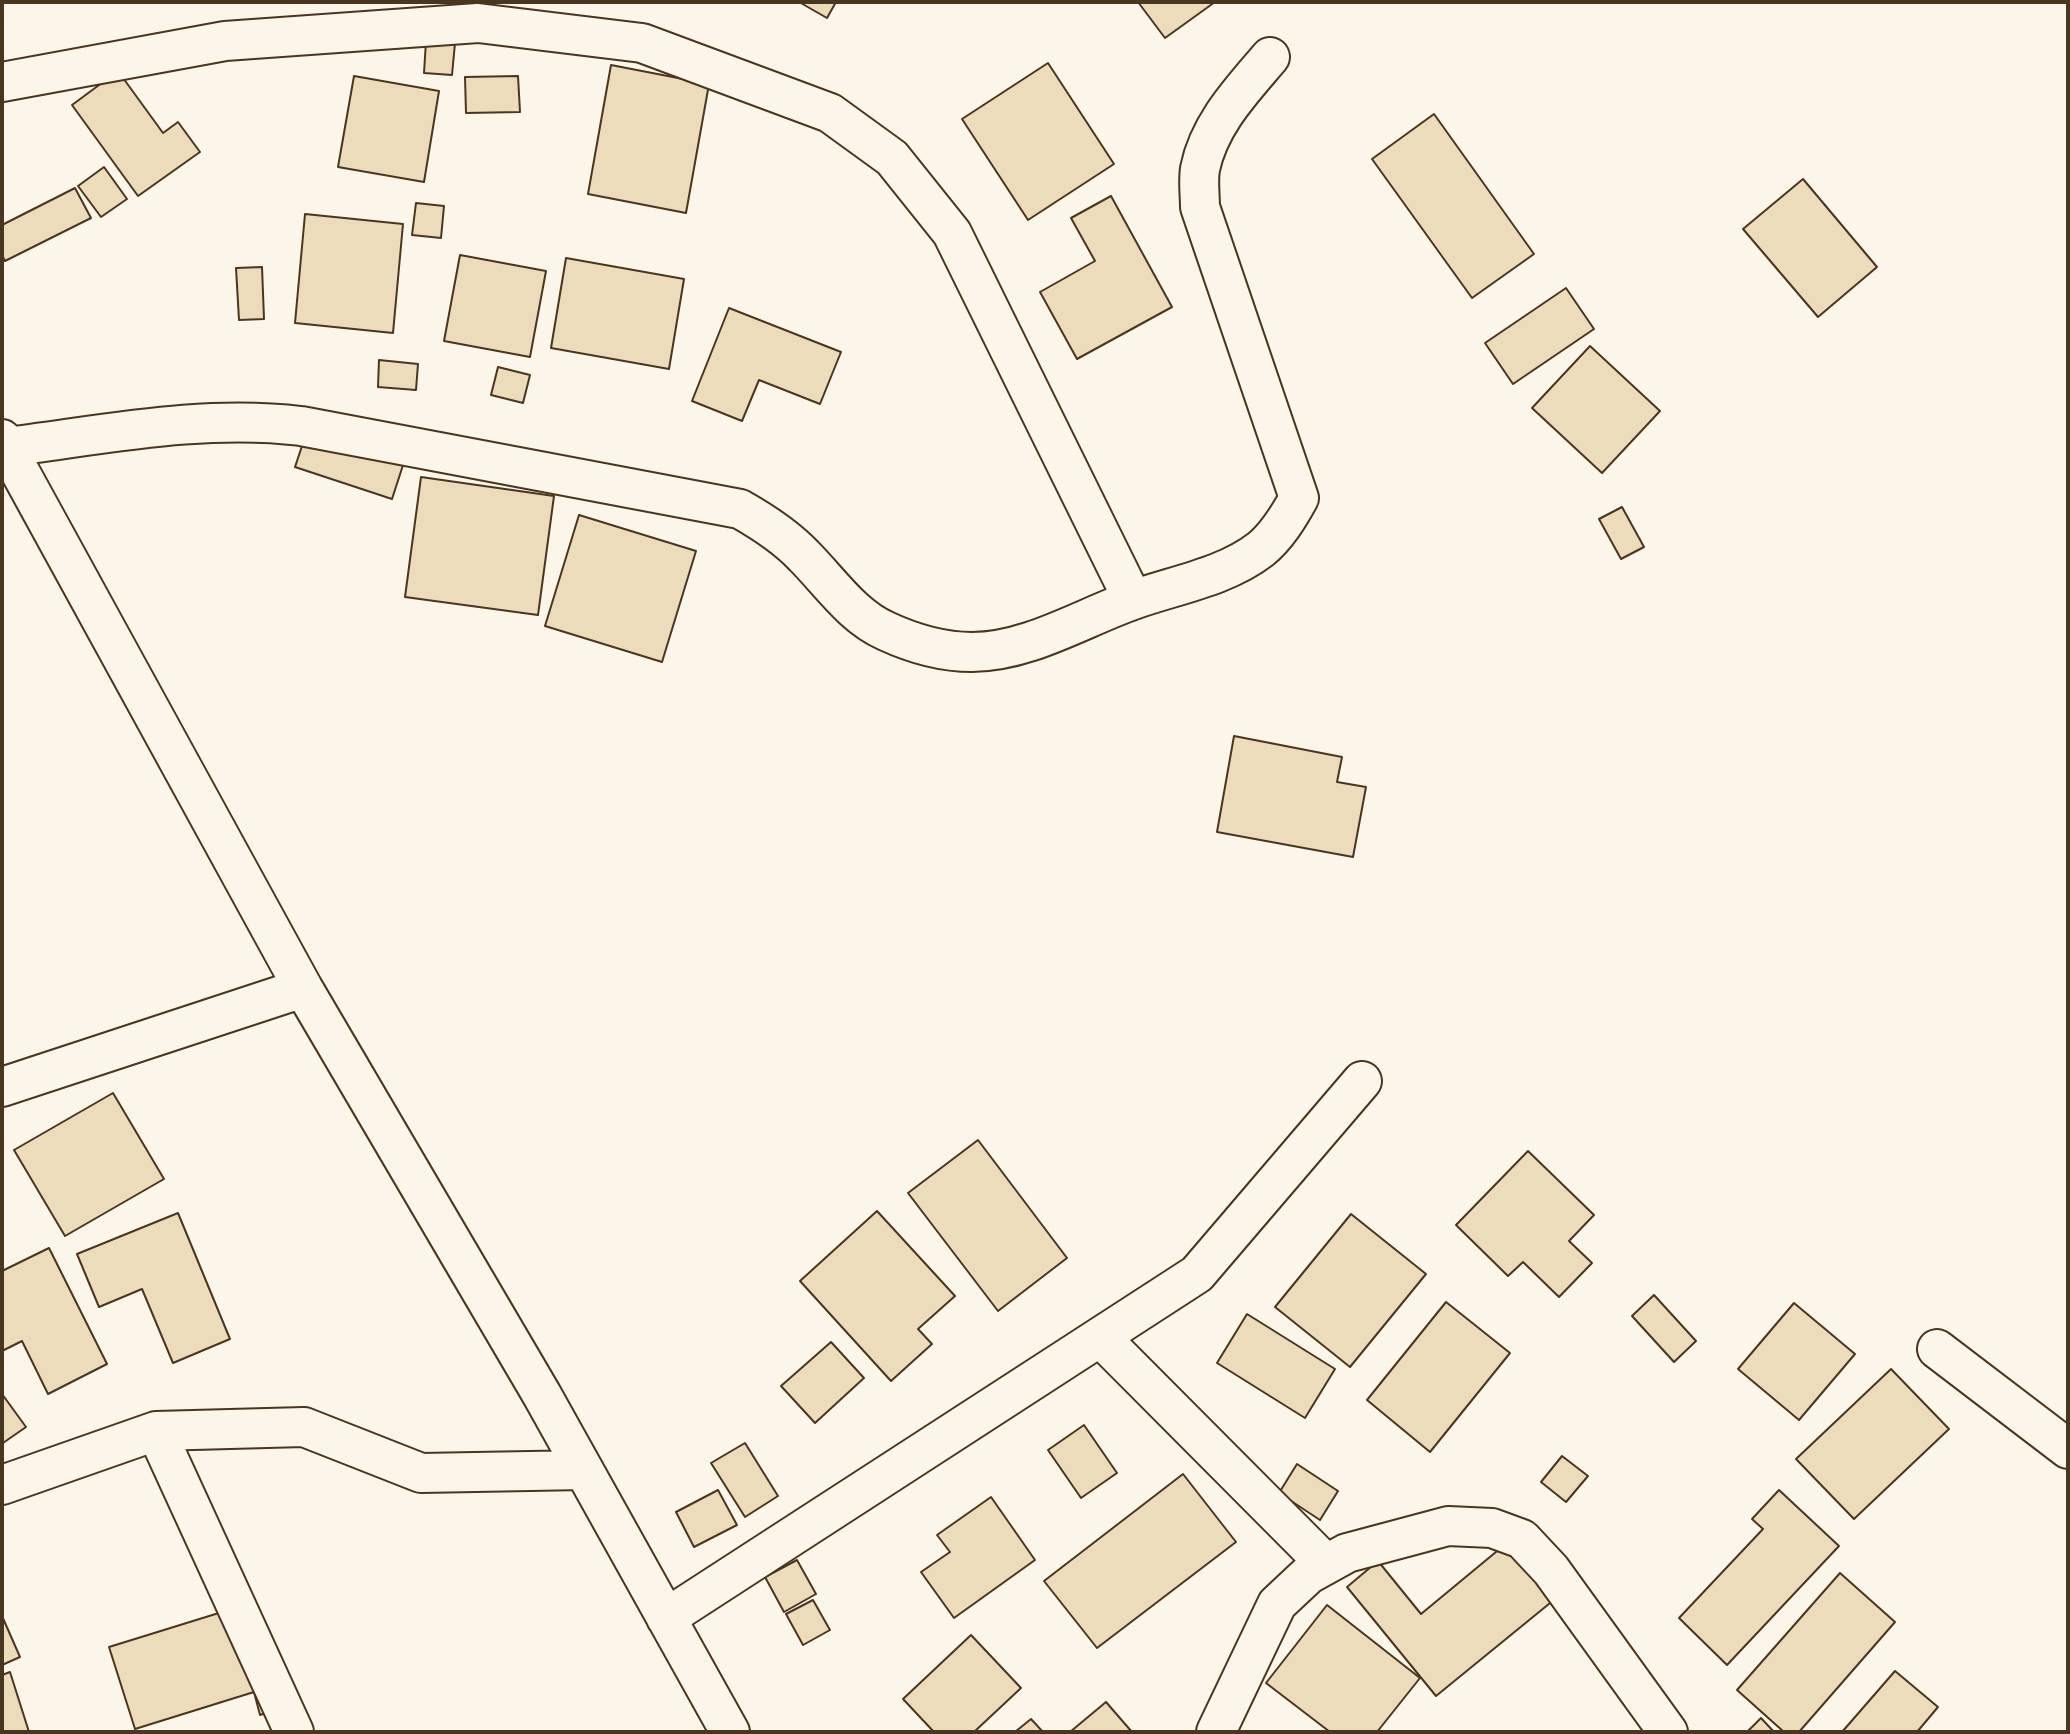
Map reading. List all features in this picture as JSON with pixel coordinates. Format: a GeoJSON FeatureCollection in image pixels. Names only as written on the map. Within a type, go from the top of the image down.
{"type":"FeatureCollection","features":[{"type":"Feature","properties":{"kind":"street"},"geometry":{"type":"LineString","coordinates":[[2,82],[225,41],[478,23],[642,43],[830,113],[892,158],[952,233],[1133,600]]}},
{"type":"Feature","properties":{"kind":"street"},"geometry":{"type":"LineString","coordinates":[[730,1732],[584,1470],[303,988],[4,443],[255,421],[301,426],[740,509],[766,524],[802,554],[848,604],[882,630],[934,649],[975,652],[1023,643],[1133,600],[1223,570],[1261,549],[1287,520],[1300,498],[1200,207],[1200,170],[1209,141],[1232,102],[1270,57]]}},
{"type":"Feature","properties":{"kind":"street"},"geometry":{"type":"LineString","coordinates":[[2,1087],[303,988]]}},
{"type":"Feature","properties":{"kind":"street"},"geometry":{"type":"LineString","coordinates":[[666,1618],[1197,1274],[1362,1081]]}},
{"type":"Feature","properties":{"kind":"street"},"geometry":{"type":"LineString","coordinates":[[1100,1337],[1326,1564]]}},
{"type":"Feature","properties":{"kind":"street"},"geometry":{"type":"LineString","coordinates":[[1937,1349],[2068,1449]]}},
{"type":"Feature","properties":{"kind":"street"},"geometry":{"type":"LineString","coordinates":[[2,1485],[156,1431],[304,1427],[421,1473],[584,1470]]}},
{"type":"Feature","properties":{"kind":"street"},"geometry":{"type":"LineString","coordinates":[[156,1431],[294,1732]]}},
{"type":"Feature","properties":{"kind":"street"},"geometry":{"type":"LineString","coordinates":[[1216,1732],[1277,1604],[1309,1574],[1347,1553],[1448,1526],[1492,1528],[1522,1539],[1552,1570],[1668,1732]]}},
{"type":"Feature","properties":{"kind":"building"},"geometry":{"type":"Polygon","coordinates":[[[799,2],[836,2],[827,18],[799,2]]]}},
{"type":"Feature","properties":{"kind":"building"},"geometry":{"type":"Polygon","coordinates":[[[1138,2],[1215,2],[1165,38],[1138,2]]]}},
{"type":"Feature","properties":{"kind":"building"},"geometry":{"type":"Polygon","coordinates":[[[426,41],[455,43],[452,75],[424,73],[426,41]]]}},
{"type":"Feature","properties":{"kind":"building"},"geometry":{"type":"Polygon","coordinates":[[[1048,63],[1114,164],[1028,220],[962,119],[1048,63]]]}},
{"type":"Feature","properties":{"kind":"building"},"geometry":{"type":"Polygon","coordinates":[[[611,65],[709,84],[686,213],[588,194],[611,65]]]}},
{"type":"Feature","properties":{"kind":"building"},"geometry":{"type":"Polygon","coordinates":[[[118,71],[163,133],[178,122],[200,152],[138,196],[72,105],[118,71]]]}},
{"type":"Feature","properties":{"kind":"building"},"geometry":{"type":"Polygon","coordinates":[[[354,76],[439,91],[424,182],[338,167],[354,76]]]}},
{"type":"Feature","properties":{"kind":"building"},"geometry":{"type":"Polygon","coordinates":[[[518,76],[520,112],[466,113],[465,77],[518,76]]]}},
{"type":"Feature","properties":{"kind":"building"},"geometry":{"type":"Polygon","coordinates":[[[1434,114],[1534,254],[1472,298],[1372,159],[1434,114]]]}},
{"type":"Feature","properties":{"kind":"building"},"geometry":{"type":"Polygon","coordinates":[[[104,167],[127,199],[101,217],[78,186],[104,167]]]}},
{"type":"Feature","properties":{"kind":"building"},"geometry":{"type":"Polygon","coordinates":[[[1803,179],[1877,267],[1818,317],[1743,229],[1803,179]]]}},
{"type":"Feature","properties":{"kind":"building"},"geometry":{"type":"Polygon","coordinates":[[[75,188],[91,218],[5,261],[2,255],[2,225],[75,188]]]}},
{"type":"Feature","properties":{"kind":"building"},"geometry":{"type":"Polygon","coordinates":[[[1111,196],[1172,307],[1077,359],[1040,292],[1095,261],[1071,218],[1111,196]]]}},
{"type":"Feature","properties":{"kind":"building"},"geometry":{"type":"Polygon","coordinates":[[[416,203],[444,206],[441,238],[412,235],[416,203]]]}},
{"type":"Feature","properties":{"kind":"building"},"geometry":{"type":"Polygon","coordinates":[[[305,214],[403,224],[393,333],[295,323],[305,214]]]}},
{"type":"Feature","properties":{"kind":"building"},"geometry":{"type":"Polygon","coordinates":[[[460,255],[546,271],[530,357],[444,341],[460,255]]]}},
{"type":"Feature","properties":{"kind":"building"},"geometry":{"type":"Polygon","coordinates":[[[566,258],[684,279],[669,369],[551,348],[566,258]]]}},
{"type":"Feature","properties":{"kind":"building"},"geometry":{"type":"Polygon","coordinates":[[[262,267],[264,319],[239,320],[236,268],[262,267]]]}},
{"type":"Feature","properties":{"kind":"building"},"geometry":{"type":"Polygon","coordinates":[[[1566,288],[1594,329],[1513,384],[1485,343],[1566,288]]]}},
{"type":"Feature","properties":{"kind":"building"},"geometry":{"type":"Polygon","coordinates":[[[729,308],[841,352],[820,404],[759,380],[742,421],[692,401],[729,308]]]}},
{"type":"Feature","properties":{"kind":"building"},"geometry":{"type":"Polygon","coordinates":[[[1590,346],[1660,411],[1602,473],[1532,408],[1590,346]]]}},
{"type":"Feature","properties":{"kind":"building"},"geometry":{"type":"Polygon","coordinates":[[[379,360],[418,364],[416,390],[378,387],[379,360]]]}},
{"type":"Feature","properties":{"kind":"building"},"geometry":{"type":"Polygon","coordinates":[[[498,367],[530,375],[523,403],[491,395],[498,367]]]}},
{"type":"Feature","properties":{"kind":"building"},"geometry":{"type":"Polygon","coordinates":[[[308,428],[405,459],[392,499],[295,467],[308,428]]]}},
{"type":"Feature","properties":{"kind":"building"},"geometry":{"type":"Polygon","coordinates":[[[421,477],[554,496],[538,615],[405,597],[421,477]]]}},
{"type":"Feature","properties":{"kind":"building"},"geometry":{"type":"Polygon","coordinates":[[[1622,507],[1644,547],[1621,559],[1599,519],[1622,507]]]}},
{"type":"Feature","properties":{"kind":"building"},"geometry":{"type":"Polygon","coordinates":[[[579,515],[696,551],[662,662],[545,626],[579,515]]]}},
{"type":"Feature","properties":{"kind":"building"},"geometry":{"type":"Polygon","coordinates":[[[1234,736],[1342,757],[1337,782],[1366,787],[1353,857],[1217,832],[1234,736]]]}},
{"type":"Feature","properties":{"kind":"building"},"geometry":{"type":"Polygon","coordinates":[[[113,1093],[164,1179],[65,1236],[14,1150],[113,1093]]]}},
{"type":"Feature","properties":{"kind":"building"},"geometry":{"type":"Polygon","coordinates":[[[978,1140],[1067,1258],[998,1311],[908,1193],[978,1140]]]}},
{"type":"Feature","properties":{"kind":"building"},"geometry":{"type":"Polygon","coordinates":[[[1528,1151],[1594,1215],[1569,1241],[1592,1263],[1559,1297],[1523,1262],[1508,1276],[1456,1225],[1528,1151]]]}},
{"type":"Feature","properties":{"kind":"building"},"geometry":{"type":"Polygon","coordinates":[[[877,1211],[955,1296],[918,1329],[932,1344],[891,1381],[800,1281],[877,1211]]]}},
{"type":"Feature","properties":{"kind":"building"},"geometry":{"type":"Polygon","coordinates":[[[178,1213],[230,1339],[173,1363],[142,1289],[99,1307],[77,1254],[178,1213]]]}},
{"type":"Feature","properties":{"kind":"building"},"geometry":{"type":"Polygon","coordinates":[[[1351,1214],[1426,1274],[1350,1367],[1275,1307],[1351,1214]]]}},
{"type":"Feature","properties":{"kind":"building"},"geometry":{"type":"Polygon","coordinates":[[[49,1248],[107,1364],[48,1394],[22,1341],[2,1351],[2,1271],[49,1248]]]}},
{"type":"Feature","properties":{"kind":"building"},"geometry":{"type":"Polygon","coordinates":[[[1654,1295],[1696,1341],[1674,1362],[1632,1316],[1654,1295]]]}},
{"type":"Feature","properties":{"kind":"building"},"geometry":{"type":"Polygon","coordinates":[[[1446,1302],[1510,1353],[1430,1452],[1367,1400],[1446,1302]]]}},
{"type":"Feature","properties":{"kind":"building"},"geometry":{"type":"Polygon","coordinates":[[[1794,1303],[1855,1354],[1799,1420],[1738,1369],[1794,1303]]]}},
{"type":"Feature","properties":{"kind":"building"},"geometry":{"type":"Polygon","coordinates":[[[1247,1314],[1335,1369],[1305,1418],[1217,1363],[1247,1314]]]}},
{"type":"Feature","properties":{"kind":"building"},"geometry":{"type":"Polygon","coordinates":[[[831,1342],[864,1378],[815,1423],[781,1386],[831,1342]]]}},
{"type":"Feature","properties":{"kind":"building"},"geometry":{"type":"Polygon","coordinates":[[[1891,1369],[1949,1429],[1854,1519],[1796,1459],[1891,1369]]]}},
{"type":"Feature","properties":{"kind":"building"},"geometry":{"type":"Polygon","coordinates":[[[2,1394],[26,1427],[3,1443],[2,1441],[2,1394]]]}},
{"type":"Feature","properties":{"kind":"building"},"geometry":{"type":"Polygon","coordinates":[[[1084,1425],[1117,1473],[1081,1498],[1048,1450],[1084,1425]]]}},
{"type":"Feature","properties":{"kind":"building"},"geometry":{"type":"Polygon","coordinates":[[[745,1443],[778,1496],[745,1517],[711,1463],[745,1443]]]}},
{"type":"Feature","properties":{"kind":"building"},"geometry":{"type":"Polygon","coordinates":[[[1562,1456],[1588,1476],[1566,1502],[1541,1482],[1562,1456]]]}},
{"type":"Feature","properties":{"kind":"building"},"geometry":{"type":"Polygon","coordinates":[[[1297,1464],[1338,1491],[1320,1520],[1279,1493],[1297,1464]]]}},
{"type":"Feature","properties":{"kind":"building"},"geometry":{"type":"Polygon","coordinates":[[[1183,1474],[1236,1542],[1097,1648],[1044,1581],[1183,1474]]]}},
{"type":"Feature","properties":{"kind":"building"},"geometry":{"type":"Polygon","coordinates":[[[718,1490],[737,1525],[694,1547],[676,1512],[718,1490]]]}},
{"type":"Feature","properties":{"kind":"building"},"geometry":{"type":"Polygon","coordinates":[[[1779,1490],[1839,1546],[1727,1665],[1679,1618],[1763,1529],[1752,1519],[1779,1490]]]}},
{"type":"Feature","properties":{"kind":"building"},"geometry":{"type":"Polygon","coordinates":[[[991,1497],[1035,1560],[954,1618],[921,1572],[950,1552],[937,1535],[991,1497]]]}},
{"type":"Feature","properties":{"kind":"building"},"geometry":{"type":"Polygon","coordinates":[[[1508,1542],[1555,1599],[1436,1696],[1347,1587],[1378,1561],[1421,1614],[1508,1542]]]}},
{"type":"Feature","properties":{"kind":"building"},"geometry":{"type":"Polygon","coordinates":[[[797,1560],[816,1594],[784,1612],[765,1577],[797,1560]]]}},
{"type":"Feature","properties":{"kind":"building"},"geometry":{"type":"Polygon","coordinates":[[[1840,1573],[1895,1622],[1799,1732],[1784,1732],[1737,1690],[1840,1573]]]}},
{"type":"Feature","properties":{"kind":"building"},"geometry":{"type":"Polygon","coordinates":[[[813,1600],[830,1630],[803,1645],[786,1614],[813,1600]]]}},
{"type":"Feature","properties":{"kind":"building"},"geometry":{"type":"Polygon","coordinates":[[[1327,1605],[1420,1678],[1377,1732],[1330,1732],[1266,1683],[1327,1605]]]}},
{"type":"Feature","properties":{"kind":"building"},"geometry":{"type":"Polygon","coordinates":[[[235,1608],[268,1712],[260,1715],[254,1692],[135,1729],[109,1647],[235,1608]]]}},
{"type":"Feature","properties":{"kind":"building"},"geometry":{"type":"Polygon","coordinates":[[[2,1616],[20,1657],[2,1665],[2,1616]]]}},
{"type":"Feature","properties":{"kind":"building"},"geometry":{"type":"Polygon","coordinates":[[[971,1635],[1021,1688],[974,1732],[934,1732],[903,1699],[971,1635]]]}},
{"type":"Feature","properties":{"kind":"building"},"geometry":{"type":"Polygon","coordinates":[[[1895,1671],[1938,1707],[1917,1732],[1842,1732],[1895,1671]]]}},
{"type":"Feature","properties":{"kind":"building"},"geometry":{"type":"Polygon","coordinates":[[[10,1672],[29,1732],[2,1732],[2,1675],[10,1672]]]}},
{"type":"Feature","properties":{"kind":"building"},"geometry":{"type":"Polygon","coordinates":[[[1106,1702],[1132,1732],[1070,1732],[1106,1702]]]}},
{"type":"Feature","properties":{"kind":"building"},"geometry":{"type":"Polygon","coordinates":[[[1761,1718],[1774,1732],[1747,1732],[1761,1718]]]}},
{"type":"Feature","properties":{"kind":"building"},"geometry":{"type":"Polygon","coordinates":[[[1031,1719],[1043,1732],[1015,1732],[1031,1719]]]}}]}
